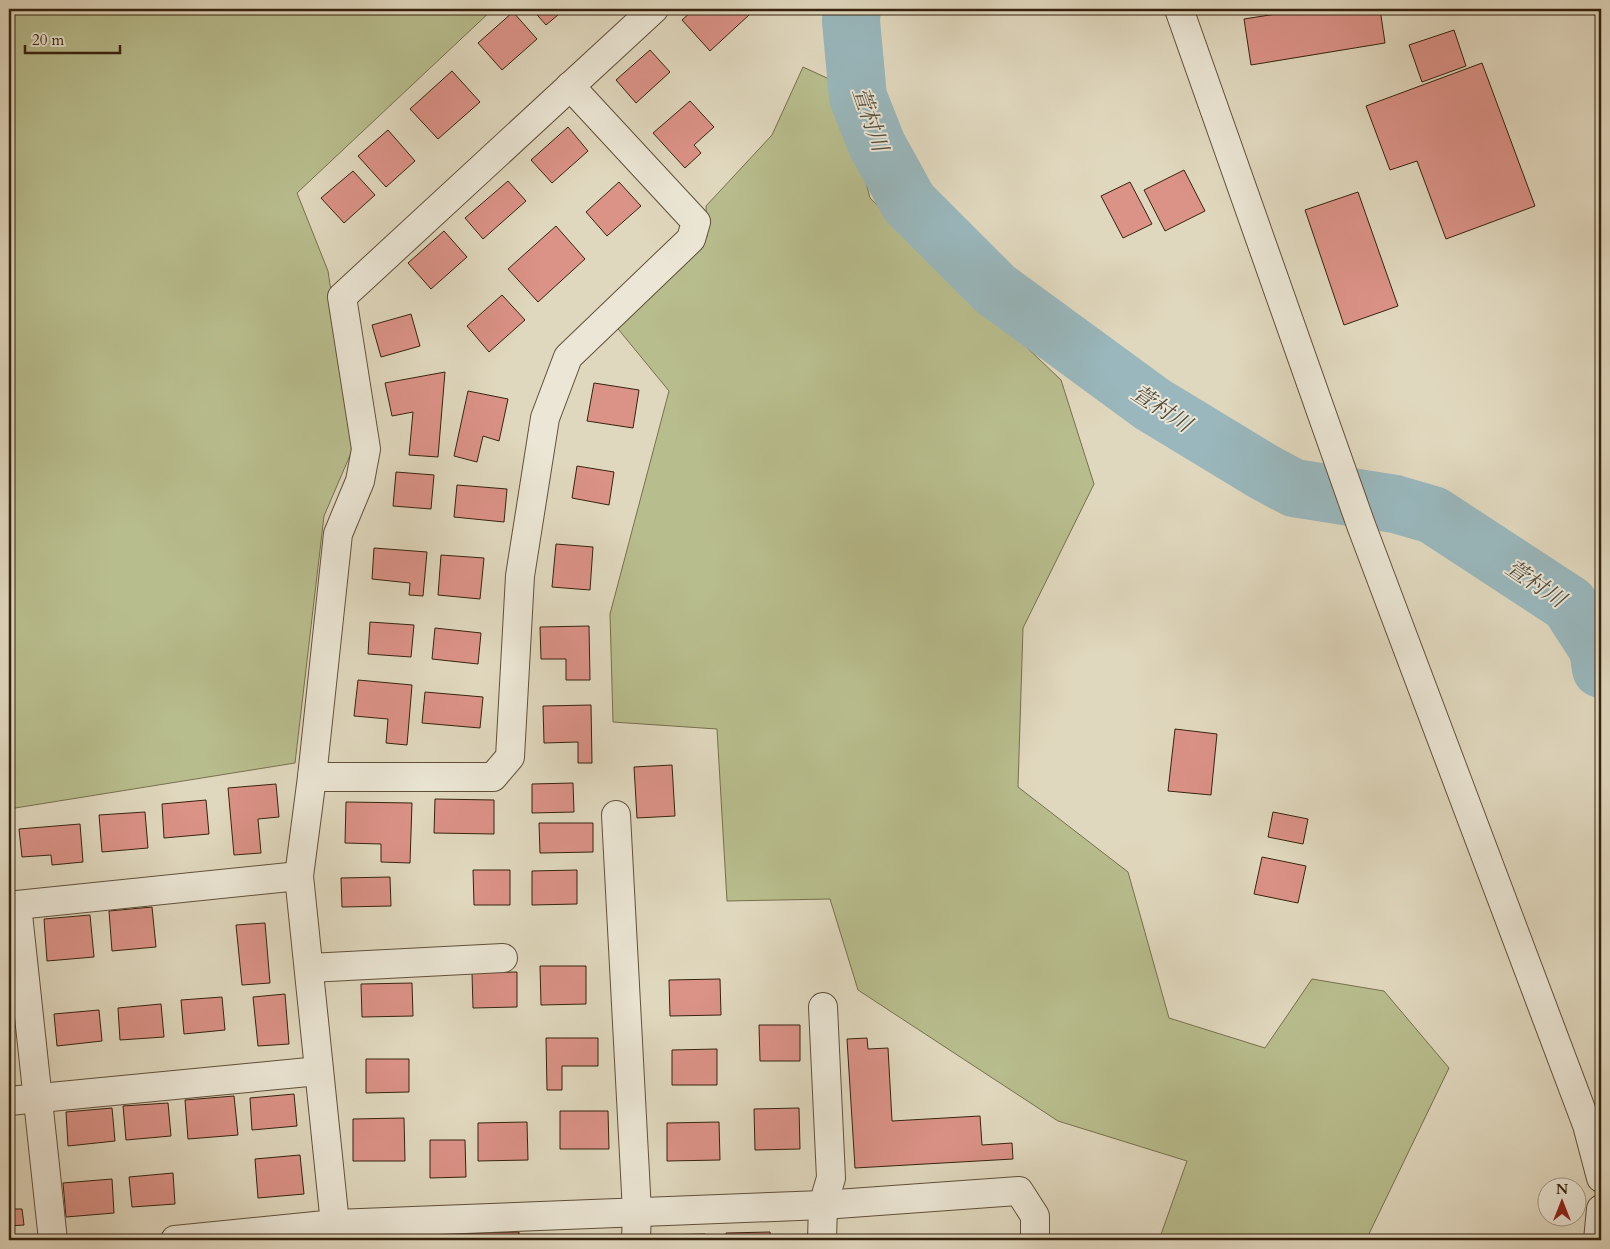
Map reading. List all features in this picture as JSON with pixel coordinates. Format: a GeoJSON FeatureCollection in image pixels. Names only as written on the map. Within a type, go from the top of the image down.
{"type":"FeatureCollection","features":[{"type":"Feature","properties":{"kind":"street"},"geometry":{"type":"LineString","coordinates":[[335,1232],[299,876],[312,777],[338,534],[360,480],[366,449],[342,297],[654,9]]}},
{"type":"Feature","properties":{"kind":"street"},"geometry":{"type":"LineString","coordinates":[[1180,9],[1336,458],[1587,1125],[1601,1178]]}},
{"type":"Feature","properties":{"kind":"street"},"geometry":{"type":"LineString","coordinates":[[312,777],[493,777],[510,757],[520,576],[545,418],[568,357],[691,239],[696,222],[570,86]]}},
{"type":"Feature","properties":{"kind":"street"},"geometry":{"type":"LineString","coordinates":[[616,815],[636,1240]]}},
{"type":"Feature","properties":{"kind":"street"},"geometry":{"type":"LineString","coordinates":[[53,1240],[38,1098],[19,1020],[17,905],[299,876]]}},
{"type":"Feature","properties":{"kind":"street"},"geometry":{"type":"LineString","coordinates":[[308,968],[503,958]]}},
{"type":"Feature","properties":{"kind":"street"},"geometry":{"type":"LineString","coordinates":[[822,1240],[823,1205],[832,1178],[823,1007]]}},
{"type":"Feature","properties":{"kind":"street"},"geometry":{"type":"LineString","coordinates":[[9,1101],[319,1072]]}},
{"type":"Feature","properties":{"kind":"street"},"geometry":{"type":"LineString","coordinates":[[175,1240],[335,1232],[636,1212],[823,1205],[1019,1192],[1035,1216],[1035,1240]]}},
{"type":"Feature","properties":{"kind":"street"},"geometry":{"type":"LineString","coordinates":[[1598,1240],[1601,1209]]}},
{"type":"Feature","properties":{"kind":"green space"},"geometry":{"type":"Polygon","coordinates":[[[9,9],[493,9],[297,193],[328,271],[354,446],[324,516],[295,763],[9,809],[9,9]]]}},
{"type":"Feature","properties":{"kind":"green space"},"geometry":{"type":"Polygon","coordinates":[[[803,67],[840,84],[870,198],[1061,380],[1094,484],[1023,628],[1018,787],[1128,872],[1169,1018],[1265,1048],[1312,979],[1384,991],[1449,1068],[1366,1240],[1159,1240],[1187,1161],[1058,1121],[858,990],[830,899],[727,901],[717,729],[613,722],[610,614],[669,391],[614,324],[707,237],[706,206],[772,135],[803,67]]]}},
{"type":"Feature","properties":{"kind":"building"},"geometry":{"type":"Polygon","coordinates":[[[532,9],[565,9],[546,25],[532,9]]]}},
{"type":"Feature","properties":{"kind":"building"},"geometry":{"type":"Polygon","coordinates":[[[694,9],[743,9],[749,15],[710,51],[682,20],[694,9]]]}},
{"type":"Feature","properties":{"kind":"building"},"geometry":{"type":"Polygon","coordinates":[[[1308,9],[1380,9],[1385,43],[1251,65],[1244,19],[1308,9]]]}},
{"type":"Feature","properties":{"kind":"building"},"geometry":{"type":"Polygon","coordinates":[[[513,12],[537,39],[502,70],[478,43],[513,12]]]}},
{"type":"Feature","properties":{"kind":"building"},"geometry":{"type":"Polygon","coordinates":[[[1454,30],[1466,66],[1422,82],[1409,45],[1454,30]]]}},
{"type":"Feature","properties":{"kind":"building"},"geometry":{"type":"Polygon","coordinates":[[[650,50],[670,72],[636,103],[616,80],[650,50]]]}},
{"type":"Feature","properties":{"kind":"building"},"geometry":{"type":"Polygon","coordinates":[[[1482,63],[1535,206],[1446,239],[1417,161],[1390,170],[1366,106],[1482,63]]]}},
{"type":"Feature","properties":{"kind":"building"},"geometry":{"type":"Polygon","coordinates":[[[452,71],[480,102],[438,139],[410,109],[452,71]]]}},
{"type":"Feature","properties":{"kind":"building"},"geometry":{"type":"Polygon","coordinates":[[[690,101],[714,127],[694,145],[701,153],[685,168],[653,133],[690,101]]]}},
{"type":"Feature","properties":{"kind":"building"},"geometry":{"type":"Polygon","coordinates":[[[568,127],[588,151],[552,183],[531,160],[568,127]]]}},
{"type":"Feature","properties":{"kind":"building"},"geometry":{"type":"Polygon","coordinates":[[[388,130],[415,161],[386,187],[358,156],[388,130]]]}},
{"type":"Feature","properties":{"kind":"building"},"geometry":{"type":"Polygon","coordinates":[[[1184,170],[1205,211],[1165,231],[1144,190],[1184,170]]]}},
{"type":"Feature","properties":{"kind":"building"},"geometry":{"type":"Polygon","coordinates":[[[353,171],[375,195],[344,223],[321,198],[353,171]]]}},
{"type":"Feature","properties":{"kind":"building"},"geometry":{"type":"Polygon","coordinates":[[[508,181],[526,201],[483,239],[465,218],[508,181]]]}},
{"type":"Feature","properties":{"kind":"building"},"geometry":{"type":"Polygon","coordinates":[[[619,182],[641,206],[607,236],[586,212],[619,182]]]}},
{"type":"Feature","properties":{"kind":"building"},"geometry":{"type":"Polygon","coordinates":[[[1130,182],[1152,224],[1123,238],[1101,196],[1130,182]]]}},
{"type":"Feature","properties":{"kind":"building"},"geometry":{"type":"Polygon","coordinates":[[[1358,192],[1398,306],[1344,325],[1305,210],[1358,192]]]}},
{"type":"Feature","properties":{"kind":"building"},"geometry":{"type":"Polygon","coordinates":[[[556,226],[585,259],[538,302],[508,269],[556,226]]]}},
{"type":"Feature","properties":{"kind":"building"},"geometry":{"type":"Polygon","coordinates":[[[444,231],[467,257],[431,289],[408,263],[444,231]]]}},
{"type":"Feature","properties":{"kind":"building"},"geometry":{"type":"Polygon","coordinates":[[[502,295],[525,320],[489,352],[467,326],[502,295]]]}},
{"type":"Feature","properties":{"kind":"building"},"geometry":{"type":"Polygon","coordinates":[[[411,314],[420,346],[381,357],[372,325],[411,314]]]}},
{"type":"Feature","properties":{"kind":"building"},"geometry":{"type":"Polygon","coordinates":[[[445,372],[438,457],[409,455],[413,412],[392,416],[385,383],[445,372]]]}},
{"type":"Feature","properties":{"kind":"building"},"geometry":{"type":"Polygon","coordinates":[[[594,383],[639,390],[633,428],[587,421],[594,383]]]}},
{"type":"Feature","properties":{"kind":"building"},"geometry":{"type":"Polygon","coordinates":[[[468,391],[508,399],[499,441],[483,436],[477,462],[454,456],[468,391]]]}},
{"type":"Feature","properties":{"kind":"building"},"geometry":{"type":"Polygon","coordinates":[[[577,466],[614,472],[609,505],[572,498],[577,466]]]}},
{"type":"Feature","properties":{"kind":"building"},"geometry":{"type":"Polygon","coordinates":[[[396,472],[434,475],[431,509],[393,506],[396,472]]]}},
{"type":"Feature","properties":{"kind":"building"},"geometry":{"type":"Polygon","coordinates":[[[457,485],[507,489],[504,522],[454,517],[457,485]]]}},
{"type":"Feature","properties":{"kind":"building"},"geometry":{"type":"Polygon","coordinates":[[[556,544],[593,547],[590,590],[552,587],[556,544]]]}},
{"type":"Feature","properties":{"kind":"building"},"geometry":{"type":"Polygon","coordinates":[[[374,548],[427,552],[423,596],[409,595],[410,583],[372,579],[374,548]]]}},
{"type":"Feature","properties":{"kind":"building"},"geometry":{"type":"Polygon","coordinates":[[[441,555],[484,558],[480,599],[438,595],[441,555]]]}},
{"type":"Feature","properties":{"kind":"building"},"geometry":{"type":"Polygon","coordinates":[[[370,622],[414,625],[411,657],[368,654],[370,622]]]}},
{"type":"Feature","properties":{"kind":"building"},"geometry":{"type":"Polygon","coordinates":[[[589,626],[590,680],[566,680],[566,659],[541,659],[540,627],[589,626]]]}},
{"type":"Feature","properties":{"kind":"building"},"geometry":{"type":"Polygon","coordinates":[[[435,628],[481,633],[478,664],[432,659],[435,628]]]}},
{"type":"Feature","properties":{"kind":"building"},"geometry":{"type":"Polygon","coordinates":[[[358,680],[412,685],[407,745],[386,743],[388,719],[354,716],[358,680]]]}},
{"type":"Feature","properties":{"kind":"building"},"geometry":{"type":"Polygon","coordinates":[[[425,692],[483,697],[480,728],[422,723],[425,692]]]}},
{"type":"Feature","properties":{"kind":"building"},"geometry":{"type":"Polygon","coordinates":[[[591,705],[592,763],[578,763],[578,742],[544,743],[543,706],[591,705]]]}},
{"type":"Feature","properties":{"kind":"building"},"geometry":{"type":"Polygon","coordinates":[[[1175,729],[1217,734],[1211,795],[1168,791],[1175,729]]]}},
{"type":"Feature","properties":{"kind":"building"},"geometry":{"type":"Polygon","coordinates":[[[672,765],[675,816],[637,818],[634,767],[672,765]]]}},
{"type":"Feature","properties":{"kind":"building"},"geometry":{"type":"Polygon","coordinates":[[[573,783],[574,812],[532,813],[532,784],[573,783]]]}},
{"type":"Feature","properties":{"kind":"building"},"geometry":{"type":"Polygon","coordinates":[[[276,784],[279,817],[258,819],[261,853],[234,855],[228,788],[276,784]]]}},
{"type":"Feature","properties":{"kind":"building"},"geometry":{"type":"Polygon","coordinates":[[[435,799],[494,800],[494,834],[434,833],[435,799]]]}},
{"type":"Feature","properties":{"kind":"building"},"geometry":{"type":"Polygon","coordinates":[[[206,800],[209,834],[164,838],[162,804],[206,800]]]}},
{"type":"Feature","properties":{"kind":"building"},"geometry":{"type":"Polygon","coordinates":[[[346,802],[412,803],[410,863],[381,862],[381,844],[345,843],[346,802]]]}},
{"type":"Feature","properties":{"kind":"building"},"geometry":{"type":"Polygon","coordinates":[[[145,812],[148,848],[102,852],[99,815],[145,812]]]}},
{"type":"Feature","properties":{"kind":"building"},"geometry":{"type":"Polygon","coordinates":[[[1273,812],[1308,819],[1303,844],[1268,837],[1273,812]]]}},
{"type":"Feature","properties":{"kind":"building"},"geometry":{"type":"Polygon","coordinates":[[[539,823],[593,823],[593,852],[540,853],[539,823]]]}},
{"type":"Feature","properties":{"kind":"building"},"geometry":{"type":"Polygon","coordinates":[[[80,824],[83,862],[52,865],[51,855],[22,857],[19,829],[80,824]]]}},
{"type":"Feature","properties":{"kind":"building"},"geometry":{"type":"Polygon","coordinates":[[[1262,857],[1306,866],[1298,903],[1254,894],[1262,857]]]}},
{"type":"Feature","properties":{"kind":"building"},"geometry":{"type":"Polygon","coordinates":[[[473,870],[510,870],[510,905],[474,905],[473,870]]]}},
{"type":"Feature","properties":{"kind":"building"},"geometry":{"type":"Polygon","coordinates":[[[577,870],[577,904],[532,905],[532,871],[577,870]]]}},
{"type":"Feature","properties":{"kind":"building"},"geometry":{"type":"Polygon","coordinates":[[[390,877],[391,906],[342,907],[341,878],[390,877]]]}},
{"type":"Feature","properties":{"kind":"building"},"geometry":{"type":"Polygon","coordinates":[[[152,907],[156,947],[112,951],[109,911],[152,907]]]}},
{"type":"Feature","properties":{"kind":"building"},"geometry":{"type":"Polygon","coordinates":[[[90,915],[94,957],[47,961],[44,919],[90,915]]]}},
{"type":"Feature","properties":{"kind":"building"},"geometry":{"type":"Polygon","coordinates":[[[265,923],[270,983],[242,985],[236,925],[265,923]]]}},
{"type":"Feature","properties":{"kind":"building"},"geometry":{"type":"Polygon","coordinates":[[[540,966],[586,966],[586,1004],[541,1005],[540,966]]]}},
{"type":"Feature","properties":{"kind":"building"},"geometry":{"type":"Polygon","coordinates":[[[517,972],[517,1007],[473,1008],[472,973],[517,972]]]}},
{"type":"Feature","properties":{"kind":"building"},"geometry":{"type":"Polygon","coordinates":[[[720,979],[721,1015],[670,1016],[669,980],[720,979]]]}},
{"type":"Feature","properties":{"kind":"building"},"geometry":{"type":"Polygon","coordinates":[[[412,983],[413,1016],[362,1017],[361,984],[412,983]]]}},
{"type":"Feature","properties":{"kind":"building"},"geometry":{"type":"Polygon","coordinates":[[[285,994],[289,1044],[258,1046],[253,997],[285,994]]]}},
{"type":"Feature","properties":{"kind":"building"},"geometry":{"type":"Polygon","coordinates":[[[222,997],[225,1030],[184,1034],[181,1000],[222,997]]]}},
{"type":"Feature","properties":{"kind":"building"},"geometry":{"type":"Polygon","coordinates":[[[161,1004],[164,1037],[120,1040],[118,1008],[161,1004]]]}},
{"type":"Feature","properties":{"kind":"building"},"geometry":{"type":"Polygon","coordinates":[[[99,1010],[102,1041],[57,1046],[54,1014],[99,1010]]]}},
{"type":"Feature","properties":{"kind":"building"},"geometry":{"type":"Polygon","coordinates":[[[759,1025],[800,1025],[800,1061],[760,1061],[759,1025]]]}},
{"type":"Feature","properties":{"kind":"building"},"geometry":{"type":"Polygon","coordinates":[[[546,1038],[598,1038],[598,1066],[562,1066],[562,1090],[547,1090],[546,1038]]]}},
{"type":"Feature","properties":{"kind":"building"},"geometry":{"type":"Polygon","coordinates":[[[867,1038],[868,1049],[888,1048],[892,1121],[980,1116],[982,1145],[1012,1143],[1013,1159],[855,1168],[847,1039],[867,1038]]]}},
{"type":"Feature","properties":{"kind":"building"},"geometry":{"type":"Polygon","coordinates":[[[717,1049],[717,1085],[672,1085],[672,1050],[717,1049]]]}},
{"type":"Feature","properties":{"kind":"building"},"geometry":{"type":"Polygon","coordinates":[[[366,1059],[409,1059],[409,1092],[366,1093],[366,1059]]]}},
{"type":"Feature","properties":{"kind":"building"},"geometry":{"type":"Polygon","coordinates":[[[294,1094],[297,1126],[252,1130],[250,1098],[294,1094]]]}},
{"type":"Feature","properties":{"kind":"building"},"geometry":{"type":"Polygon","coordinates":[[[234,1096],[238,1135],[188,1139],[185,1100],[234,1096]]]}},
{"type":"Feature","properties":{"kind":"building"},"geometry":{"type":"Polygon","coordinates":[[[168,1103],[171,1136],[126,1140],[123,1106],[168,1103]]]}},
{"type":"Feature","properties":{"kind":"building"},"geometry":{"type":"Polygon","coordinates":[[[112,1108],[115,1141],[68,1146],[66,1112],[112,1108]]]}},
{"type":"Feature","properties":{"kind":"building"},"geometry":{"type":"Polygon","coordinates":[[[799,1108],[800,1149],[755,1150],[754,1109],[799,1108]]]}},
{"type":"Feature","properties":{"kind":"building"},"geometry":{"type":"Polygon","coordinates":[[[560,1111],[608,1111],[609,1149],[560,1149],[560,1111]]]}},
{"type":"Feature","properties":{"kind":"building"},"geometry":{"type":"Polygon","coordinates":[[[404,1118],[405,1161],[353,1161],[353,1119],[404,1118]]]}},
{"type":"Feature","properties":{"kind":"building"},"geometry":{"type":"Polygon","coordinates":[[[527,1122],[528,1160],[478,1161],[478,1123],[527,1122]]]}},
{"type":"Feature","properties":{"kind":"building"},"geometry":{"type":"Polygon","coordinates":[[[719,1122],[720,1160],[667,1161],[667,1123],[719,1122]]]}},
{"type":"Feature","properties":{"kind":"building"},"geometry":{"type":"Polygon","coordinates":[[[430,1140],[465,1140],[466,1177],[430,1178],[430,1140]]]}},
{"type":"Feature","properties":{"kind":"building"},"geometry":{"type":"Polygon","coordinates":[[[300,1155],[304,1194],[258,1198],[255,1159],[300,1155]]]}},
{"type":"Feature","properties":{"kind":"building"},"geometry":{"type":"Polygon","coordinates":[[[173,1173],[175,1204],[132,1207],[129,1177],[173,1173]]]}},
{"type":"Feature","properties":{"kind":"building"},"geometry":{"type":"Polygon","coordinates":[[[112,1179],[114,1213],[66,1217],[63,1183],[112,1179]]]}},
{"type":"Feature","properties":{"kind":"building"},"geometry":{"type":"Polygon","coordinates":[[[9,1209],[22,1209],[24,1225],[9,1226],[9,1209]]]}},
{"type":"Feature","properties":{"kind":"building"},"geometry":{"type":"Polygon","coordinates":[[[519,1232],[519,1240],[467,1240],[467,1233],[519,1232]]]}},
{"type":"Feature","properties":{"kind":"building"},"geometry":{"type":"Polygon","coordinates":[[[770,1232],[771,1240],[726,1240],[726,1233],[770,1232]]]}},
{"type":"Feature","properties":{"kind":"building"},"geometry":{"type":"Polygon","coordinates":[[[705,1234],[705,1240],[656,1240],[656,1235],[705,1234]]]}},
{"type":"Feature","properties":{"kind":"waterway","name":"萱村川"},"geometry":{"type":"LineString","coordinates":[[852,9],[851,21],[858,97],[877,145],[909,203],[995,289],[1152,404],[1264,472],[1294,488],[1395,504],[1433,515],[1569,604],[1598,649],[1601,669]]}}]}
